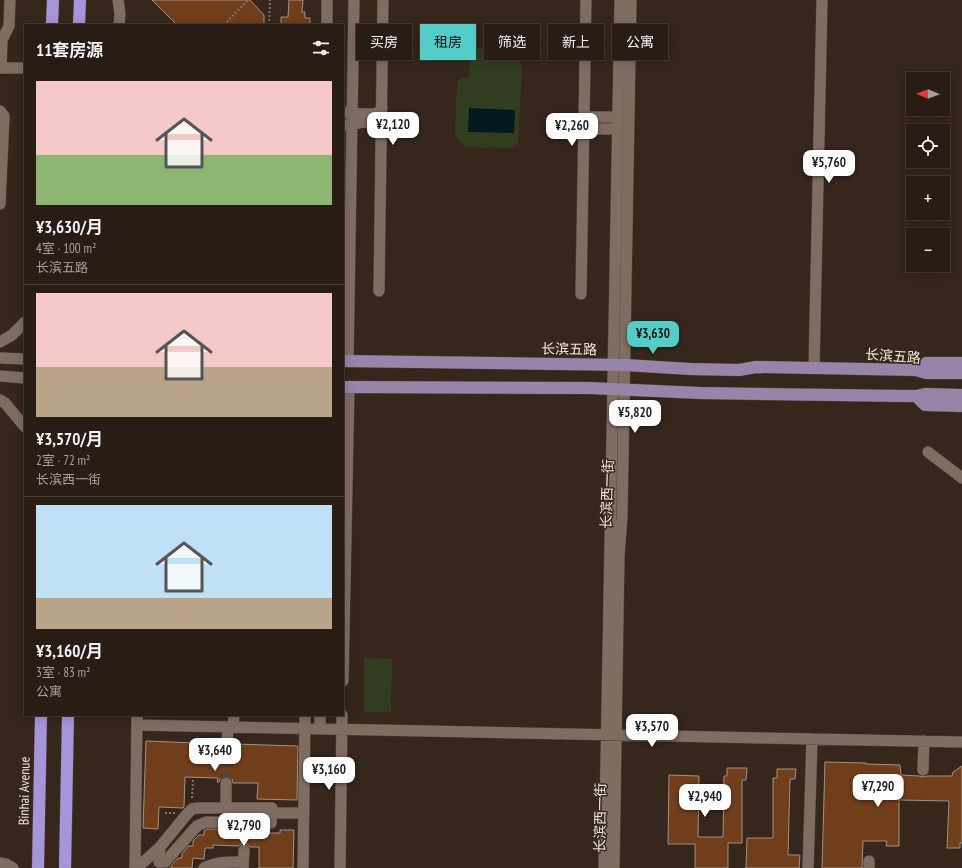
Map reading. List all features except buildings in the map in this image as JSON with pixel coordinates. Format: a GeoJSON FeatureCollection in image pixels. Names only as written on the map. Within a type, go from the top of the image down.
{"type":"FeatureCollection","features":[{"type":"Feature","properties":{"kind":"highway"},"geometry":{"type":"LineString","coordinates":[[52,0],[52,24]]}},
{"type":"Feature","properties":{"kind":"highway"},"geometry":{"type":"LineString","coordinates":[[79,24],[80,0]]}},
{"type":"Feature","properties":{"kind":"highway","name":"Binhai Avenue"},"geometry":{"type":"LineString","coordinates":[[38,868],[40,716]]}},
{"type":"Feature","properties":{"kind":"highway"},"geometry":{"type":"LineString","coordinates":[[65,868],[68,716]]}},
{"type":"Feature","properties":{"kind":"main road","name":"长滨五路"},"geometry":{"type":"LineString","coordinates":[[346,361],[619,365],[740,370],[756,367],[916,370],[926,373],[962,374]]}},
{"type":"Feature","properties":{"kind":"main road"},"geometry":{"type":"LineString","coordinates":[[916,370],[926,363],[962,363]]}},
{"type":"Feature","properties":{"kind":"main road"},"geometry":{"type":"LineString","coordinates":[[346,387],[589,388],[708,393],[916,396],[925,394],[962,395]]}},
{"type":"Feature","properties":{"kind":"main road"},"geometry":{"type":"LineString","coordinates":[[916,396],[925,405],[962,406]]}},
{"type":"Feature","properties":{"kind":"street"},"geometry":{"type":"LineString","coordinates":[[10,0],[9,26],[1,40],[0,68],[24,68]]}},
{"type":"Feature","properties":{"kind":"street"},"geometry":{"type":"LineString","coordinates":[[118,0],[121,24]]}},
{"type":"Feature","properties":{"kind":"street"},"geometry":{"type":"LineString","coordinates":[[327,0],[327,24]]}},
{"type":"Feature","properties":{"kind":"street"},"geometry":{"type":"LineString","coordinates":[[346,361],[348,112],[354,0]]}},
{"type":"Feature","properties":{"kind":"street"},"geometry":{"type":"LineString","coordinates":[[379,291],[383,0]]}},
{"type":"Feature","properties":{"kind":"street"},"geometry":{"type":"LineString","coordinates":[[581,294],[586,0]]}},
{"type":"Feature","properties":{"kind":"street","name":"长滨西一街"},"geometry":{"type":"LineString","coordinates":[[619,365],[618,117],[620,0]]}},
{"type":"Feature","properties":{"kind":"street","name":"长滨西一街"},"geometry":{"type":"LineString","coordinates":[[604,868],[611,736],[618,389],[630,0]]}},
{"type":"Feature","properties":{"kind":"street"},"geometry":{"type":"LineString","coordinates":[[814,368],[822,0]]}},
{"type":"Feature","properties":{"kind":"street"},"geometry":{"type":"LineString","coordinates":[[348,112],[374,114],[379,112],[382,108]]}},
{"type":"Feature","properties":{"kind":"street"},"geometry":{"type":"LineString","coordinates":[[0,111],[4,116],[0,204]]}},
{"type":"Feature","properties":{"kind":"street"},"geometry":{"type":"LineString","coordinates":[[584,117],[618,117]]}},
{"type":"Feature","properties":{"kind":"street"},"geometry":{"type":"LineString","coordinates":[[348,125],[362,122],[374,123],[379,125],[382,129]]}},
{"type":"Feature","properties":{"kind":"street"},"geometry":{"type":"LineString","coordinates":[[584,129],[618,129]]}},
{"type":"Feature","properties":{"kind":"street"},"geometry":{"type":"LineString","coordinates":[[0,342],[12,335],[24,323]]}},
{"type":"Feature","properties":{"kind":"street"},"geometry":{"type":"LineString","coordinates":[[0,358],[24,358]]}},
{"type":"Feature","properties":{"kind":"street"},"geometry":{"type":"LineString","coordinates":[[0,376],[24,378]]}},
{"type":"Feature","properties":{"kind":"street"},"geometry":{"type":"LineString","coordinates":[[344,607],[346,387]]}},
{"type":"Feature","properties":{"kind":"street"},"geometry":{"type":"LineString","coordinates":[[0,400],[5,403],[24,425]]}},
{"type":"Feature","properties":{"kind":"street"},"geometry":{"type":"LineString","coordinates":[[928,452],[962,478]]}},
{"type":"Feature","properties":{"kind":"street"},"geometry":{"type":"LineString","coordinates":[[227,744],[234,716]]}},
{"type":"Feature","properties":{"kind":"street"},"geometry":{"type":"LineString","coordinates":[[303,868],[305,716]]}},
{"type":"Feature","properties":{"kind":"street"},"geometry":{"type":"LineString","coordinates":[[320,716],[320,729]]}},
{"type":"Feature","properties":{"kind":"street"},"geometry":{"type":"LineString","coordinates":[[340,868],[342,716]]}},
{"type":"Feature","properties":{"kind":"street"},"geometry":{"type":"LineString","coordinates":[[136,868],[137,720],[231,727],[611,736],[962,742]]}},
{"type":"Feature","properties":{"kind":"street","name":"长滨西一街"},"geometry":{"type":"LineString","coordinates":[[611,736],[614,868]]}},
{"type":"Feature","properties":{"kind":"street"},"geometry":{"type":"LineString","coordinates":[[808,868],[812,739]]}},
{"type":"Feature","properties":{"kind":"street"},"geometry":{"type":"LineString","coordinates":[[923,770],[924,741]]}},
{"type":"Feature","properties":{"kind":"street"},"geometry":{"type":"LineString","coordinates":[[226,783],[226,808]]}},
{"type":"Feature","properties":{"kind":"street"},"geometry":{"type":"LineString","coordinates":[[136,868],[160,847],[192,809],[272,808],[271,823],[206,822],[197,826],[165,862],[159,862],[160,847]]}},
{"type":"Feature","properties":{"kind":"street"},"geometry":{"type":"LineString","coordinates":[[272,813],[304,813]]}},
{"type":"Feature","properties":{"kind":"street"},"geometry":{"type":"LineString","coordinates":[[204,868],[212,864],[222,862],[243,865],[244,850]]}},
{"type":"Feature","properties":{"kind":"street"},"geometry":{"type":"LineString","coordinates":[[0,863],[14,868]]}},
{"type":"Feature","properties":{"kind":"path"},"geometry":{"type":"LineString","coordinates":[[225,24],[248,0]]}},
{"type":"Feature","properties":{"kind":"path"},"geometry":{"type":"LineString","coordinates":[[269,24],[270,0]]}},
{"type":"Feature","properties":{"kind":"path"},"geometry":{"type":"LineString","coordinates":[[192,809],[193,780]]}},
{"type":"Feature","properties":{"kind":"green space"},"geometry":{"type":"Polygon","coordinates":[[[476,48],[484,48],[484,60],[520,60],[522,67],[518,143],[513,148],[467,147],[460,141],[455,133],[457,82],[461,78],[469,78],[470,60],[476,60],[476,48]]]}},
{"type":"Feature","properties":{"kind":"green space"},"geometry":{"type":"Polygon","coordinates":[[[364,658],[392,659],[391,712],[364,712],[364,658]]]}},
{"type":"Feature","properties":{"kind":"water"},"geometry":{"type":"Polygon","coordinates":[[[469,108],[515,110],[514,133],[468,132],[469,108]]]}},
{"type":"Feature","properties":{"kind":"tunnel"},"geometry":{"type":"LineString","coordinates":[[226,783],[227,744]]}}]}
